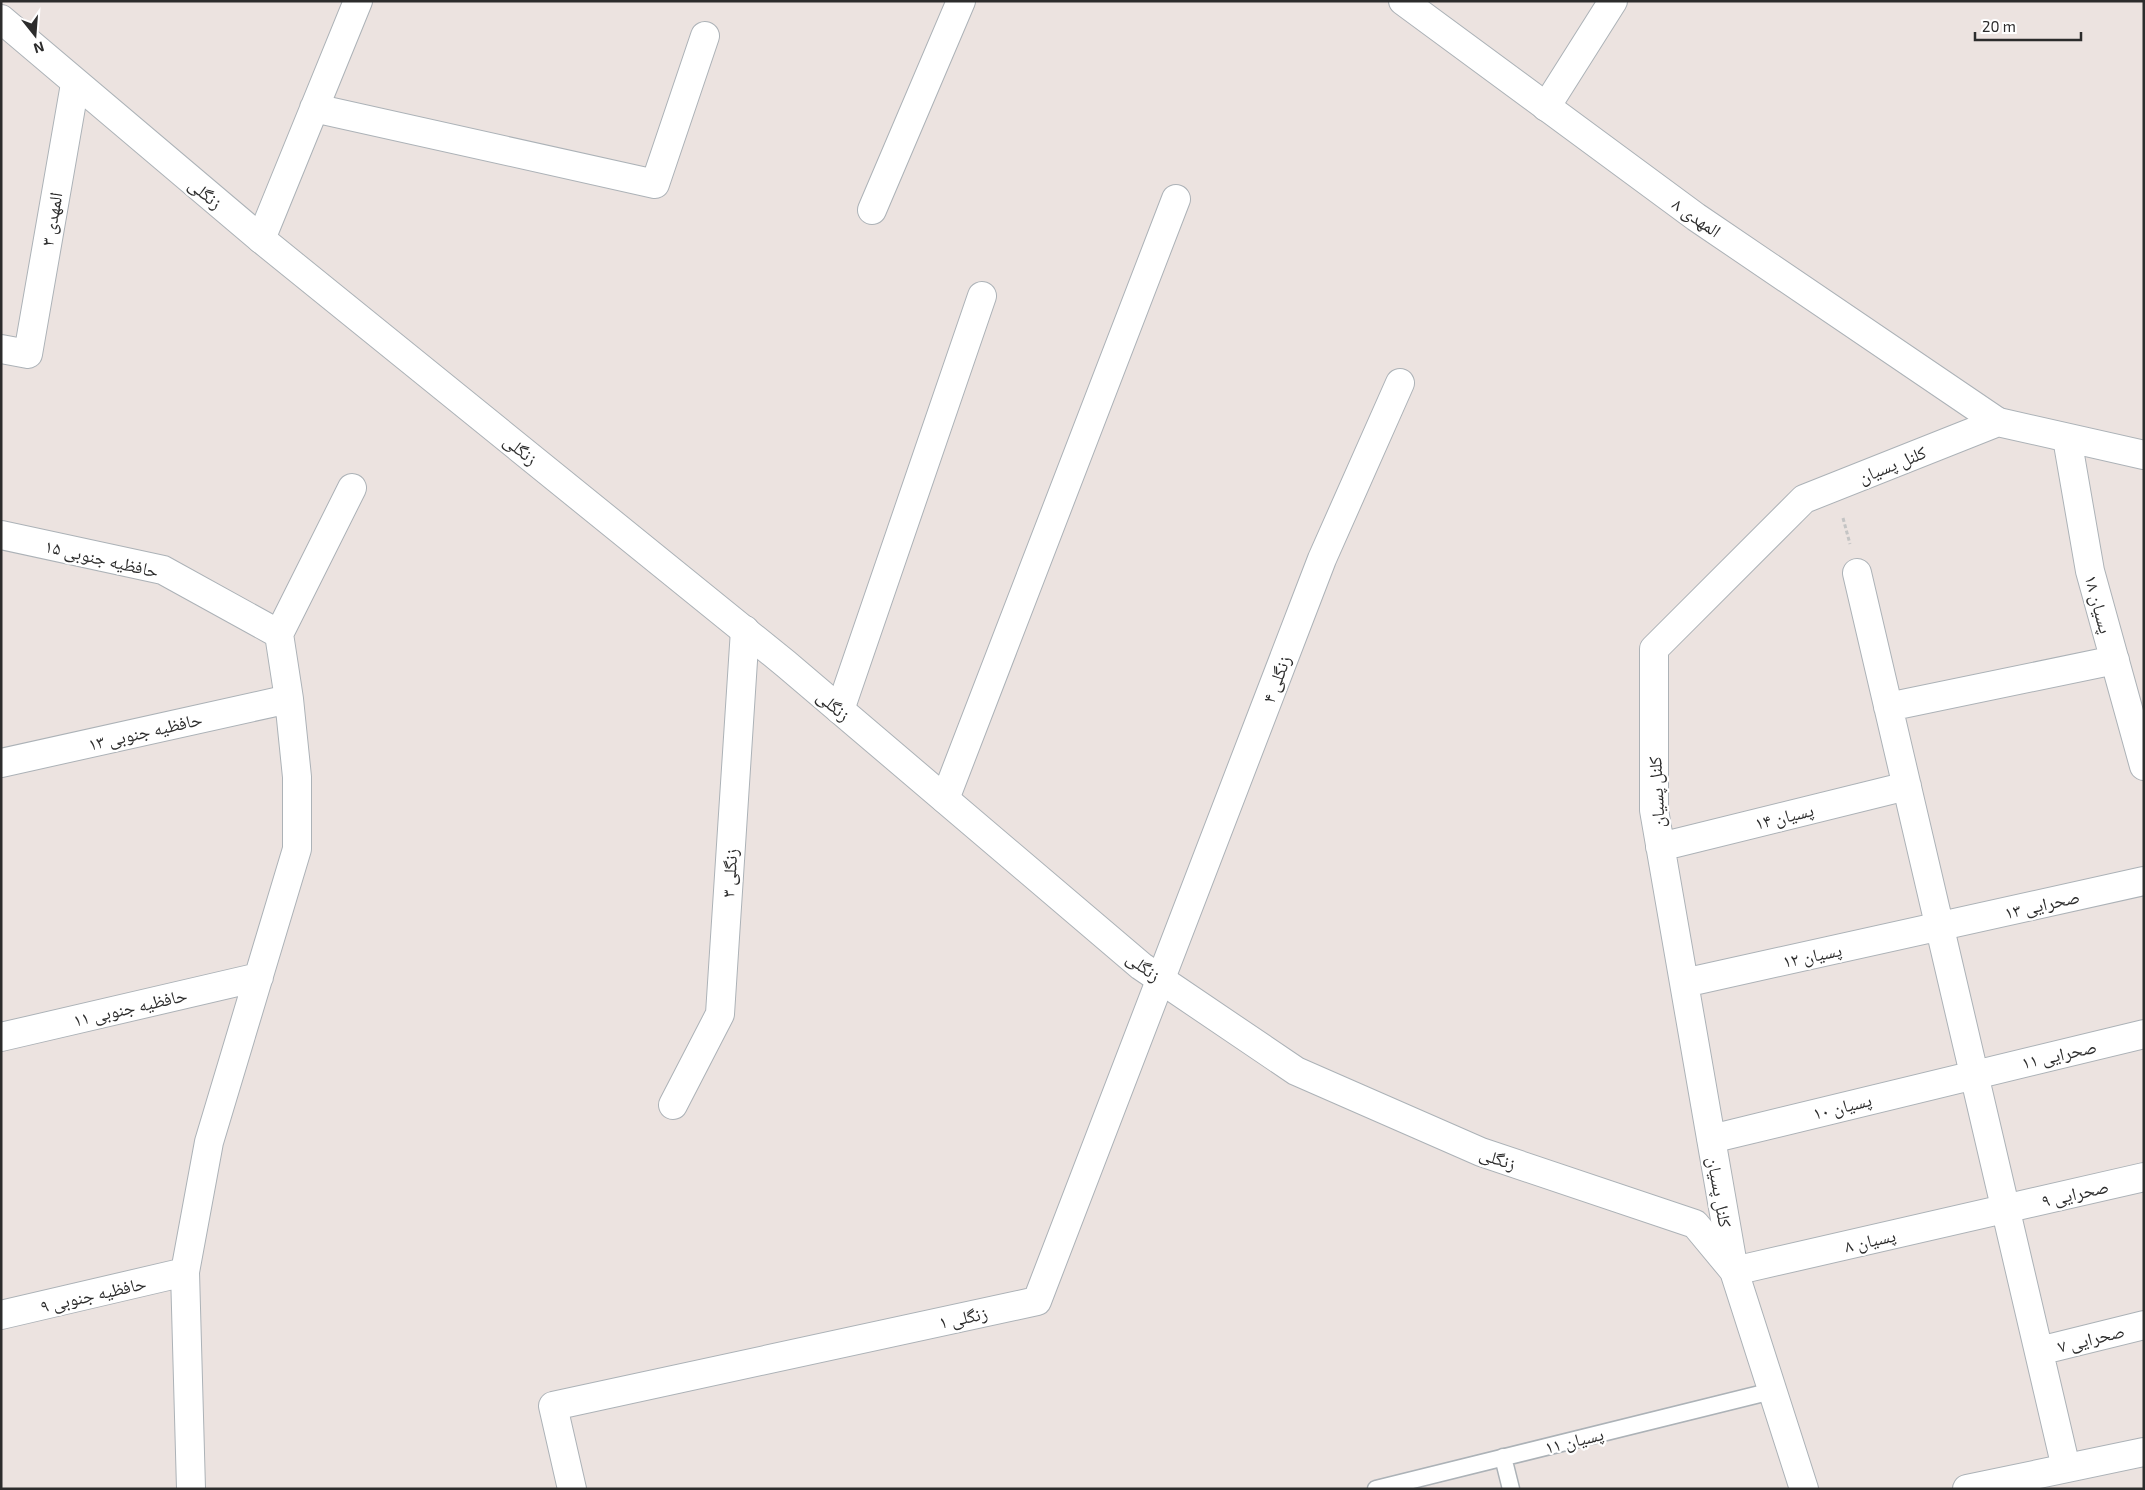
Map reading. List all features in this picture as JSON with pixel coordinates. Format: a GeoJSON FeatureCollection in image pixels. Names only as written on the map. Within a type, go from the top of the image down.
{"type":"FeatureCollection","features":[{"type":"Feature","properties":{"kind":"street"},"geometry":{"type":"LineString","coordinates":[[260,239],[358,1]]}},
{"type":"Feature","properties":{"kind":"street"},"geometry":{"type":"LineString","coordinates":[[872,210],[961,1]]}},
{"type":"Feature","properties":{"kind":"street","name":"المهدی ۸"},"geometry":{"type":"LineString","coordinates":[[1403,1],[1696,217],[1998,422]]}},
{"type":"Feature","properties":{"kind":"street"},"geometry":{"type":"LineString","coordinates":[[1546,107],[1613,1]]}},
{"type":"Feature","properties":{"kind":"street","name":"زنگلی"},"geometry":{"type":"LineString","coordinates":[[1,19],[75,84],[260,239],[745,630],[1141,966],[1296,1071],[1481,1152],[1695,1224],[1734,1271]]}},
{"type":"Feature","properties":{"kind":"street"},"geometry":{"type":"LineString","coordinates":[[314,108],[655,184],[705,36]]}},
{"type":"Feature","properties":{"kind":"street","name":"المهدی ۳"},"geometry":{"type":"LineString","coordinates":[[1,349],[28,354],[75,84]]}},
{"type":"Feature","properties":{"kind":"street"},"geometry":{"type":"LineString","coordinates":[[945,799],[1176,199]]}},
{"type":"Feature","properties":{"kind":"street"},"geometry":{"type":"LineString","coordinates":[[840,710],[982,296]]}},
{"type":"Feature","properties":{"kind":"street","name":"زنگلی ۴"},"geometry":{"type":"LineString","coordinates":[[1161,980],[1322,558],[1400,382]]}},
{"type":"Feature","properties":{"kind":"street"},"geometry":{"type":"LineString","coordinates":[[1998,422],[2144,456]]}},
{"type":"Feature","properties":{"kind":"street","name":"کلنل پسیان"},"geometry":{"type":"LineString","coordinates":[[1804,1489],[1734,1271],[1654,810],[1654,649],[1804,499],[1998,422]]}},
{"type":"Feature","properties":{"kind":"street","name":"پسیان ۱۸"},"geometry":{"type":"LineString","coordinates":[[2067,438],[2090,571],[2144,766]]}},
{"type":"Feature","properties":{"kind":"street"},"geometry":{"type":"LineString","coordinates":[[191,1489],[185,1272],[208,1142],[297,849],[296,777],[289,699],[279,634],[352,488]]}},
{"type":"Feature","properties":{"kind":"street","name":"حافظیه جنوبی ۱۵"},"geometry":{"type":"LineString","coordinates":[[1,535],[163,570],[279,634]]}},
{"type":"Feature","properties":{"kind":"street"},"geometry":{"type":"LineString","coordinates":[[1857,573],[2066,1468]]}},
{"type":"Feature","properties":{"kind":"street","name":"زنگلی ۳"},"geometry":{"type":"LineString","coordinates":[[673,1105],[720,1014],[745,630]]}},
{"type":"Feature","properties":{"kind":"street"},"geometry":{"type":"LineString","coordinates":[[1888,707],[2115,660]]}},
{"type":"Feature","properties":{"kind":"street","name":"حافظیه جنوبی ۱۳"},"geometry":{"type":"LineString","coordinates":[[1,763],[289,699]]}},
{"type":"Feature","properties":{"kind":"street","name":"پسیان ۱۴"},"geometry":{"type":"LineString","coordinates":[[1660,847],[1907,786]]}},
{"type":"Feature","properties":{"kind":"street","name":"صحرایی ۱۳"},"geometry":{"type":"LineString","coordinates":[[1940,926],[2144,881]]}},
{"type":"Feature","properties":{"kind":"street","name":"پسیان ۱۲"},"geometry":{"type":"LineString","coordinates":[[1684,983],[1940,926]]}},
{"type":"Feature","properties":{"kind":"street","name":"حافظیه جنوبی ۱۱"},"geometry":{"type":"LineString","coordinates":[[1,1037],[259,977]]}},
{"type":"Feature","properties":{"kind":"street","name":"زنگلی ۱"},"geometry":{"type":"LineString","coordinates":[[572,1489],[553,1406],[1037,1300],[1161,980]]}},
{"type":"Feature","properties":{"kind":"street","name":"صحرایی ۱۱"},"geometry":{"type":"LineString","coordinates":[[1974,1074],[2144,1034]]}},
{"type":"Feature","properties":{"kind":"street","name":"پسیان ۱۰"},"geometry":{"type":"LineString","coordinates":[[1711,1139],[1974,1074]]}},
{"type":"Feature","properties":{"kind":"street","name":"صحرایی ۹"},"geometry":{"type":"LineString","coordinates":[[2006,1209],[2144,1176]]}},
{"type":"Feature","properties":{"kind":"street","name":"پسیان ۸"},"geometry":{"type":"LineString","coordinates":[[1734,1271],[2006,1209]]}},
{"type":"Feature","properties":{"kind":"street","name":"حافظیه جنوبی ۹"},"geometry":{"type":"LineString","coordinates":[[1,1315],[185,1272]]}},
{"type":"Feature","properties":{"kind":"street","name":"صحرایی ۷"},"geometry":{"type":"LineString","coordinates":[[2039,1351],[2144,1325]]}},
{"type":"Feature","properties":{"kind":"street"},"geometry":{"type":"LineString","coordinates":[[1967,1489],[2144,1452]]}},
{"type":"Feature","properties":{"kind":"lane","name":"پسیان ۱۱"},"geometry":{"type":"LineString","coordinates":[[1376,1489],[1772,1391]]}},
{"type":"Feature","properties":{"kind":"lane"},"geometry":{"type":"LineString","coordinates":[[1503,1457],[1511,1489]]}},
{"type":"Feature","properties":{"kind":"path"},"geometry":{"type":"LineString","coordinates":[[1836,486],[1857,573]]}}]}
